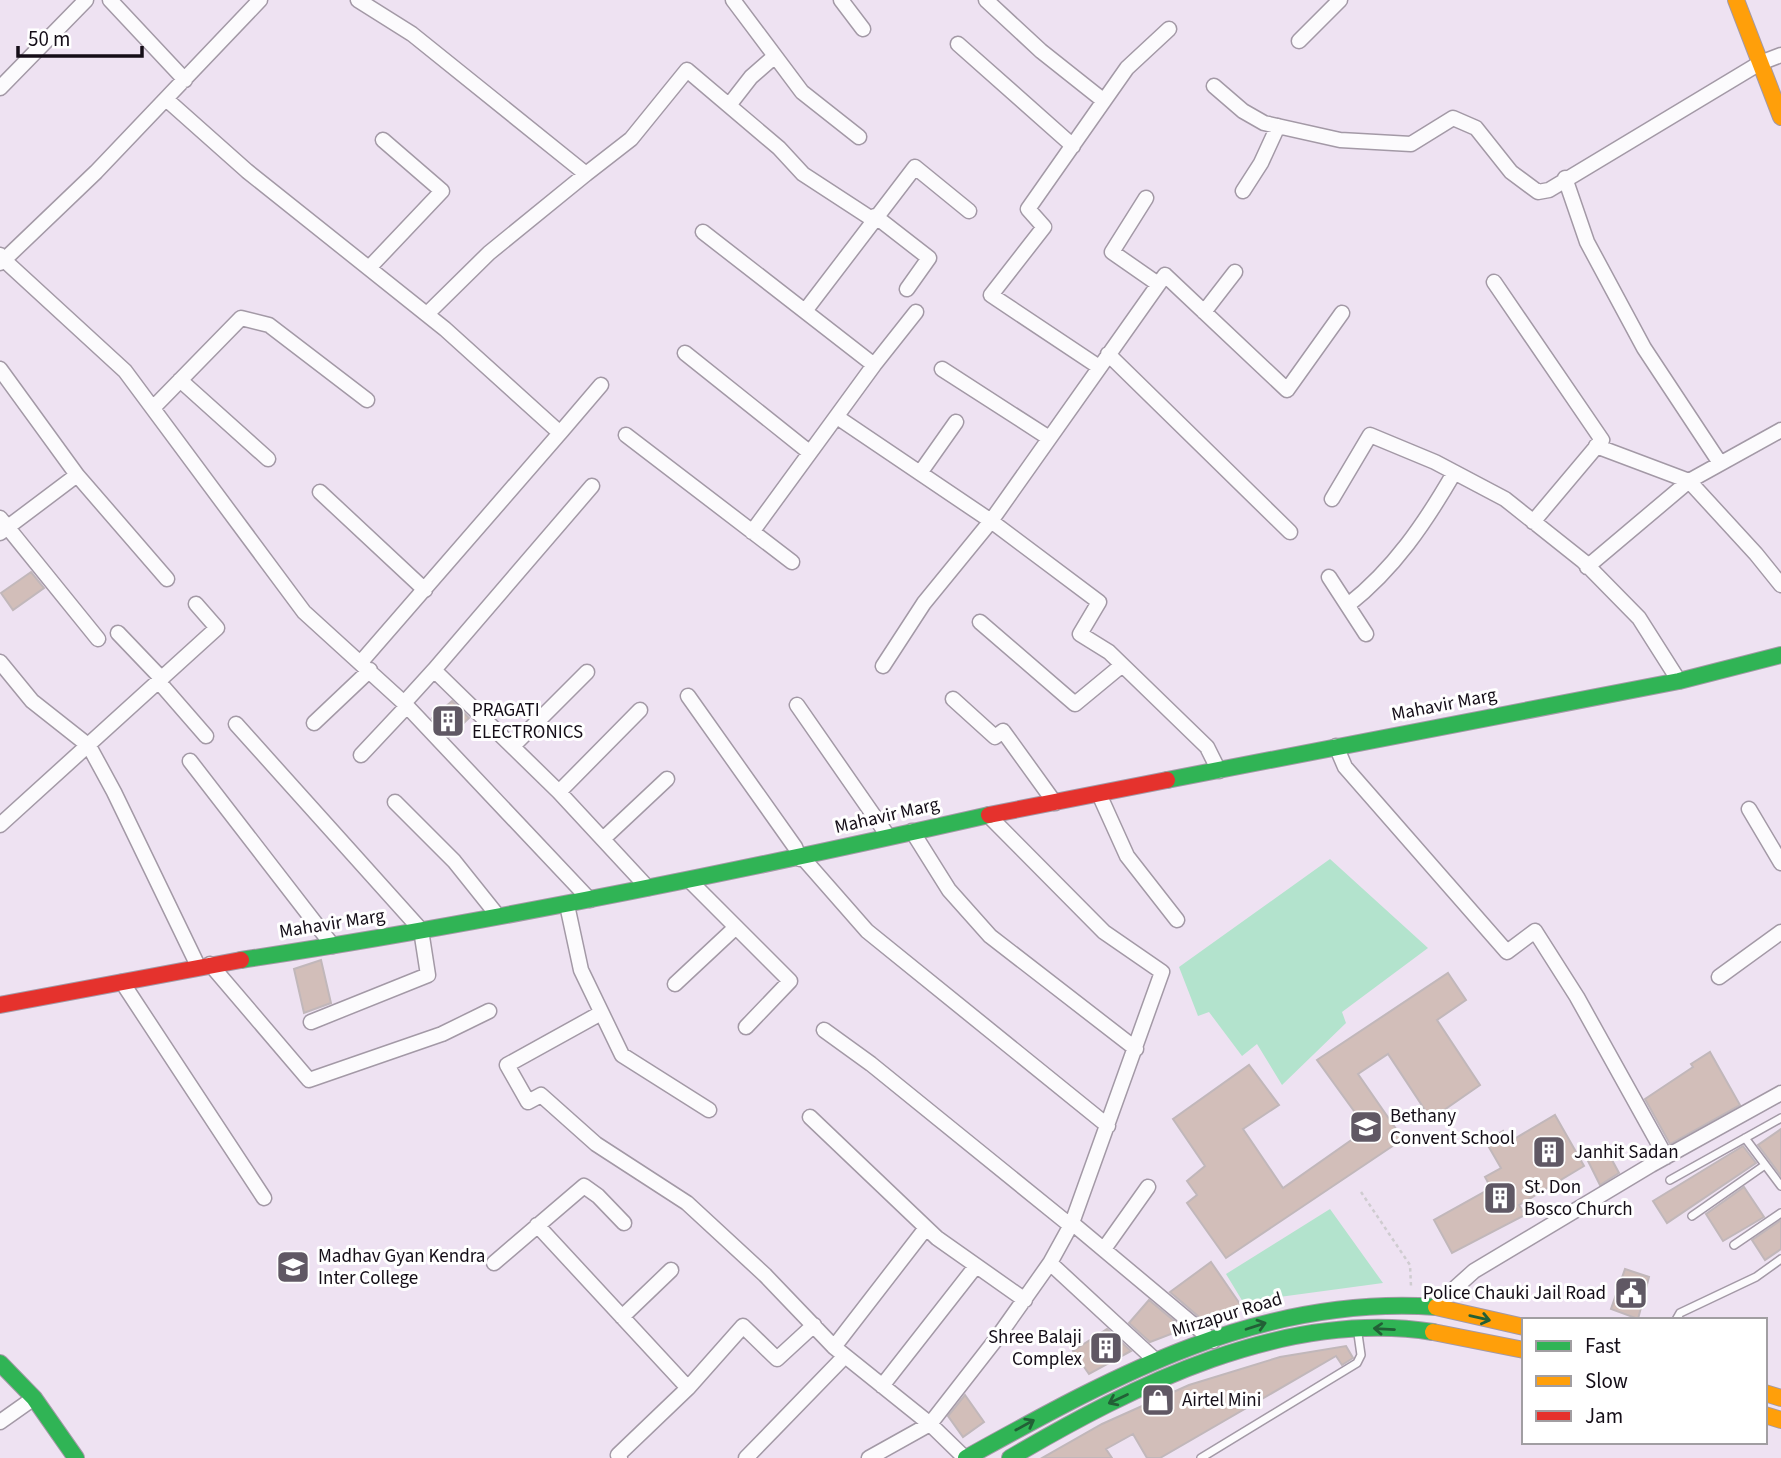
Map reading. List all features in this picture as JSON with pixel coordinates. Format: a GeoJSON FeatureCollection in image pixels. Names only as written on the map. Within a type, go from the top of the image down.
{"type":"FeatureCollection","features":[{"type":"Feature","properties":{"kind":"main road"},"geometry":{"type":"LineString","coordinates":[[1736,0],[1781,117]]}},
{"type":"Feature","properties":{"kind":"main road","name":"Mahavir Marg"},"geometry":{"type":"LineString","coordinates":[[0,1005],[204,965],[333,947],[567,905],[802,858],[988,815],[1679,681],[1781,655]]}},
{"type":"Feature","properties":{"kind":"main road","name":"Mirzapur Road"},"geometry":{"type":"LineString","coordinates":[[966,1458],[1083,1393],[1156,1360],[1287,1316],[1365,1305],[1434,1307],[1522,1327]]}},
{"type":"Feature","properties":{"kind":"main road","name":"Mirzapur Road"},"geometry":{"type":"LineString","coordinates":[[1010,1458],[1101,1407],[1174,1374],[1230,1356],[1326,1334],[1357,1330],[1409,1330],[1522,1350]]}},
{"type":"Feature","properties":{"kind":"main road"},"geometry":{"type":"LineString","coordinates":[[0,1363],[34,1398],[76,1458]]}},
{"type":"Feature","properties":{"kind":"street"},"geometry":{"type":"LineString","coordinates":[[0,88],[86,0]]}},
{"type":"Feature","properties":{"kind":"street"},"geometry":{"type":"LineString","coordinates":[[110,0],[184,80]]}},
{"type":"Feature","properties":{"kind":"street"},"geometry":{"type":"LineString","coordinates":[[260,0],[166,99],[1,259],[125,371],[304,612],[405,705],[590,900]]}},
{"type":"Feature","properties":{"kind":"street"},"geometry":{"type":"LineString","coordinates":[[358,0],[412,34],[586,174]]}},
{"type":"Feature","properties":{"kind":"street"},"geometry":{"type":"LineString","coordinates":[[733,0],[802,92],[859,137]]}},
{"type":"Feature","properties":{"kind":"street"},"geometry":{"type":"LineString","coordinates":[[841,0],[863,29]]}},
{"type":"Feature","properties":{"kind":"street"},"geometry":{"type":"LineString","coordinates":[[986,0],[1041,51],[1104,101]]}},
{"type":"Feature","properties":{"kind":"street"},"geometry":{"type":"LineString","coordinates":[[1299,41],[1340,0]]}},
{"type":"Feature","properties":{"kind":"street"},"geometry":{"type":"LineString","coordinates":[[1100,367],[991,295],[1044,227],[1028,209],[1128,68],[1169,29]]}},
{"type":"Feature","properties":{"kind":"street"},"geometry":{"type":"LineString","coordinates":[[958,44],[1073,146]]}},
{"type":"Feature","properties":{"kind":"street"},"geometry":{"type":"LineString","coordinates":[[1214,86],[1243,111],[1278,126],[1340,140],[1411,144],[1453,118],[1476,128],[1511,172],[1538,192],[1549,190],[1760,63],[1781,55]]}},
{"type":"Feature","properties":{"kind":"street"},"geometry":{"type":"LineString","coordinates":[[730,104],[751,77],[775,56]]}},
{"type":"Feature","properties":{"kind":"street"},"geometry":{"type":"LineString","coordinates":[[427,314],[489,253],[631,139],[687,70],[730,104],[779,148],[803,174],[874,218],[929,258],[907,289]]}},
{"type":"Feature","properties":{"kind":"street"},"geometry":{"type":"LineString","coordinates":[[166,99],[247,171],[427,314],[560,433]]}},
{"type":"Feature","properties":{"kind":"street"},"geometry":{"type":"LineString","coordinates":[[1243,191],[1261,163],[1278,126]]}},
{"type":"Feature","properties":{"kind":"street"},"geometry":{"type":"LineString","coordinates":[[369,268],[442,191],[383,140]]}},
{"type":"Feature","properties":{"kind":"street"},"geometry":{"type":"LineString","coordinates":[[805,311],[915,167],[969,211]]}},
{"type":"Feature","properties":{"kind":"street"},"geometry":{"type":"LineString","coordinates":[[1565,178],[1587,242],[1644,348],[1720,463]]}},
{"type":"Feature","properties":{"kind":"street"},"geometry":{"type":"LineString","coordinates":[[1146,198],[1112,252],[1158,284]]}},
{"type":"Feature","properties":{"kind":"street"},"geometry":{"type":"LineString","coordinates":[[702,232],[874,365]]}},
{"type":"Feature","properties":{"kind":"street"},"geometry":{"type":"LineString","coordinates":[[1204,312],[1236,272]]}},
{"type":"Feature","properties":{"kind":"street"},"geometry":{"type":"LineString","coordinates":[[883,666],[924,603],[991,521],[1165,275],[1287,390],[1342,313]]}},
{"type":"Feature","properties":{"kind":"street"},"geometry":{"type":"LineString","coordinates":[[1494,282],[1602,440],[1533,522]]}},
{"type":"Feature","properties":{"kind":"street"},"geometry":{"type":"LineString","coordinates":[[752,532],[809,452],[916,312]]}},
{"type":"Feature","properties":{"kind":"street"},"geometry":{"type":"LineString","coordinates":[[153,408],[241,318],[269,325],[367,400]]}},
{"type":"Feature","properties":{"kind":"street"},"geometry":{"type":"LineString","coordinates":[[685,354],[809,452]]}},
{"type":"Feature","properties":{"kind":"street"},"geometry":{"type":"LineString","coordinates":[[1108,354],[1290,532]]}},
{"type":"Feature","properties":{"kind":"street"},"geometry":{"type":"LineString","coordinates":[[0,369],[77,475],[167,579]]}},
{"type":"Feature","properties":{"kind":"street"},"geometry":{"type":"LineString","coordinates":[[942,369],[1049,438]]}},
{"type":"Feature","properties":{"kind":"street"},"geometry":{"type":"LineString","coordinates":[[180,380],[268,459]]}},
{"type":"Feature","properties":{"kind":"street"},"geometry":{"type":"LineString","coordinates":[[314,723],[601,385]]}},
{"type":"Feature","properties":{"kind":"street"},"geometry":{"type":"LineString","coordinates":[[838,417],[991,521],[1100,602],[1080,634],[1109,652],[1121,667],[1206,747],[1219,771]]}},
{"type":"Feature","properties":{"kind":"street"},"geometry":{"type":"LineString","coordinates":[[920,473],[956,422]]}},
{"type":"Feature","properties":{"kind":"street"},"geometry":{"type":"LineString","coordinates":[[1587,567],[1689,481],[1781,430]]}},
{"type":"Feature","properties":{"kind":"street"},"geometry":{"type":"LineString","coordinates":[[626,435],[792,562]]}},
{"type":"Feature","properties":{"kind":"street"},"geometry":{"type":"LineString","coordinates":[[1332,499],[1370,435],[1454,472],[1505,499],[1587,567],[1639,618],[1679,681]]}},
{"type":"Feature","properties":{"kind":"street"},"geometry":{"type":"LineString","coordinates":[[1596,446],[1689,481],[1741,536],[1781,585]]}},
{"type":"Feature","properties":{"kind":"street"},"geometry":{"type":"LineString","coordinates":[[1348,605],[1373,585],[1402,554],[1454,472]]}},
{"type":"Feature","properties":{"kind":"street"},"geometry":{"type":"LineString","coordinates":[[77,475],[3,526],[98,639]]}},
{"type":"Feature","properties":{"kind":"street"},"geometry":{"type":"LineString","coordinates":[[361,755],[592,486]]}},
{"type":"Feature","properties":{"kind":"street"},"geometry":{"type":"LineString","coordinates":[[320,492],[425,590]]}},
{"type":"Feature","properties":{"kind":"street"},"geometry":{"type":"LineString","coordinates":[[1329,577],[1366,634]]}},
{"type":"Feature","properties":{"kind":"street"},"geometry":{"type":"LineString","coordinates":[[0,825],[217,628],[196,604]]}},
{"type":"Feature","properties":{"kind":"street"},"geometry":{"type":"LineString","coordinates":[[980,622],[1075,704],[1121,667]]}},
{"type":"Feature","properties":{"kind":"street"},"geometry":{"type":"LineString","coordinates":[[118,633],[206,736]]}},
{"type":"Feature","properties":{"kind":"street"},"geometry":{"type":"LineString","coordinates":[[0,662],[32,701],[89,746],[204,965],[309,1080],[442,1034],[489,1011]]}},
{"type":"Feature","properties":{"kind":"street"},"geometry":{"type":"LineString","coordinates":[[434,670],[559,792],[648,888]]}},
{"type":"Feature","properties":{"kind":"street"},"geometry":{"type":"LineString","coordinates":[[513,746],[587,672]]}},
{"type":"Feature","properties":{"kind":"street"},"geometry":{"type":"LineString","coordinates":[[688,696],[802,858],[867,931],[1108,1126]]}},
{"type":"Feature","properties":{"kind":"street"},"geometry":{"type":"LineString","coordinates":[[953,699],[995,737],[1003,731],[1055,803]]}},
{"type":"Feature","properties":{"kind":"street"},"geometry":{"type":"LineString","coordinates":[[797,705],[888,836]]}},
{"type":"Feature","properties":{"kind":"street"},"geometry":{"type":"LineString","coordinates":[[559,792],[640,710]]}},
{"type":"Feature","properties":{"kind":"street"},"geometry":{"type":"LineString","coordinates":[[236,724],[421,930],[428,975],[311,1022]]}},
{"type":"Feature","properties":{"kind":"street"},"geometry":{"type":"LineString","coordinates":[[1336,746],[1345,767],[1507,952],[1535,932],[1577,997],[1666,1157]]}},
{"type":"Feature","properties":{"kind":"street"},"geometry":{"type":"LineString","coordinates":[[190,761],[333,947]]}},
{"type":"Feature","properties":{"kind":"street"},"geometry":{"type":"LineString","coordinates":[[603,839],[667,779]]}},
{"type":"Feature","properties":{"kind":"street"},"geometry":{"type":"LineString","coordinates":[[1099,794],[1127,856],[1177,920]]}},
{"type":"Feature","properties":{"kind":"street"},"geometry":{"type":"LineString","coordinates":[[395,802],[454,860],[498,916]]}},
{"type":"Feature","properties":{"kind":"street"},"geometry":{"type":"LineString","coordinates":[[1749,809],[1781,863]]}},
{"type":"Feature","properties":{"kind":"street"},"geometry":{"type":"LineString","coordinates":[[869,1458],[930,1424],[1050,1263],[1071,1224],[1162,972],[1104,932],[988,815]]}},
{"type":"Feature","properties":{"kind":"street"},"geometry":{"type":"LineString","coordinates":[[912,831],[949,890],[990,936],[1136,1049]]}},
{"type":"Feature","properties":{"kind":"street"},"geometry":{"type":"LineString","coordinates":[[689,880],[790,981],[746,1027]]}},
{"type":"Feature","properties":{"kind":"street"},"geometry":{"type":"LineString","coordinates":[[567,905],[581,970],[622,1055],[709,1110]]}},
{"type":"Feature","properties":{"kind":"street"},"geometry":{"type":"LineString","coordinates":[[675,984],[736,927]]}},
{"type":"Feature","properties":{"kind":"street"},"geometry":{"type":"LineString","coordinates":[[1719,977],[1781,932]]}},
{"type":"Feature","properties":{"kind":"street"},"geometry":{"type":"LineString","coordinates":[[122,982],[264,1198]]}},
{"type":"Feature","properties":{"kind":"street"},"geometry":{"type":"LineString","coordinates":[[601,1013],[507,1065],[528,1102],[541,1095],[596,1144],[687,1203],[840,1351],[930,1424],[966,1458]]}},
{"type":"Feature","properties":{"kind":"street"},"geometry":{"type":"LineString","coordinates":[[824,1030],[871,1064],[1104,1250],[1230,1356]]}},
{"type":"Feature","properties":{"kind":"street"},"geometry":{"type":"LineString","coordinates":[[1434,1307],[1474,1271],[1666,1157],[1781,1093]]}},
{"type":"Feature","properties":{"kind":"street"},"geometry":{"type":"LineString","coordinates":[[810,1117],[926,1228],[1025,1300]]}},
{"type":"Feature","properties":{"kind":"street"},"geometry":{"type":"LineString","coordinates":[[494,1263],[584,1186],[598,1196],[624,1223]]}},
{"type":"Feature","properties":{"kind":"street"},"geometry":{"type":"LineString","coordinates":[[1104,1250],[1147,1187]]}},
{"type":"Feature","properties":{"kind":"street"},"geometry":{"type":"LineString","coordinates":[[537,1225],[688,1388]]}},
{"type":"Feature","properties":{"kind":"street"},"geometry":{"type":"LineString","coordinates":[[746,1458],[840,1351],[926,1228]]}},
{"type":"Feature","properties":{"kind":"street"},"geometry":{"type":"LineString","coordinates":[[1050,1263],[1156,1360]]}},
{"type":"Feature","properties":{"kind":"street"},"geometry":{"type":"LineString","coordinates":[[882,1386],[976,1266]]}},
{"type":"Feature","properties":{"kind":"street"},"geometry":{"type":"LineString","coordinates":[[622,1317],[671,1270]]}},
{"type":"Feature","properties":{"kind":"street"},"geometry":{"type":"LineString","coordinates":[[620,1458],[618,1455],[688,1388],[743,1326],[777,1359],[814,1325]]}},
{"type":"Feature","properties":{"kind":"street"},"geometry":{"type":"LineString","coordinates":[[0,1422],[34,1398]]}},
{"type":"Feature","properties":{"kind":"lane"},"geometry":{"type":"LineString","coordinates":[[1670,1180],[1781,1118]]}},
{"type":"Feature","properties":{"kind":"lane"},"geometry":{"type":"LineString","coordinates":[[1745,1138],[1781,1186]]}},
{"type":"Feature","properties":{"kind":"lane"},"geometry":{"type":"LineString","coordinates":[[1692,1216],[1765,1166]]}},
{"type":"Feature","properties":{"kind":"lane"},"geometry":{"type":"LineString","coordinates":[[1734,1245],[1781,1213]]}},
{"type":"Feature","properties":{"kind":"lane"},"geometry":{"type":"LineString","coordinates":[[1677,1318],[1680,1313],[1756,1277],[1781,1259]]}},
{"type":"Feature","properties":{"kind":"lane"},"geometry":{"type":"LineString","coordinates":[[1201,1458],[1357,1363],[1361,1354],[1357,1330]]}},
{"type":"Feature","properties":{"kind":"path"},"geometry":{"type":"LineString","coordinates":[[1361,1192],[1410,1265],[1411,1285]]}},
{"type":"Feature","properties":{"kind":"green space"},"geometry":{"type":"Polygon","coordinates":[[[1330,859],[1428,948],[1342,1012],[1346,1023],[1282,1085],[1257,1044],[1242,1056],[1209,1012],[1198,1016],[1179,967],[1330,859]]]}},
{"type":"Feature","properties":{"kind":"green space"},"geometry":{"type":"Polygon","coordinates":[[[1330,1209],[1383,1283],[1243,1302],[1226,1274],[1330,1209]]]}},
{"type":"Feature","properties":{"kind":"building"},"geometry":{"type":"Polygon","coordinates":[[[31,572],[44,588],[13,610],[1,593],[31,572]]]}},
{"type":"Feature","properties":{"kind":"building","name":"PRAGATI ELECTRONICS"},"geometry":{"type":"Polygon","coordinates":[[[452,701],[469,718],[449,737],[432,718],[452,701]]]}},
{"type":"Feature","properties":{"kind":"building"},"geometry":{"type":"Polygon","coordinates":[[[321,960],[331,1003],[304,1013],[294,969],[321,960]]]}},
{"type":"Feature","properties":{"kind":"building"},"geometry":{"type":"Polygon","coordinates":[[[1448,973],[1466,1000],[1437,1020],[1480,1085],[1431,1119],[1388,1054],[1358,1074],[1403,1139],[1226,1258],[1187,1203],[1197,1195],[1187,1181],[1205,1166],[1173,1119],[1249,1065],[1279,1105],[1243,1129],[1283,1188],[1367,1129],[1317,1060],[1448,973]]]}},
{"type":"Feature","properties":{"kind":"building"},"geometry":{"type":"Polygon","coordinates":[[[1710,1052],[1740,1105],[1670,1144],[1645,1099],[1693,1067],[1691,1064],[1710,1052]]]}},
{"type":"Feature","properties":{"kind":"building","name":"St. Don Bosco Church"},"geometry":{"type":"Polygon","coordinates":[[[1555,1115],[1584,1166],[1519,1205],[1525,1215],[1452,1253],[1434,1220],[1491,1188],[1485,1177],[1501,1168],[1486,1142],[1503,1131],[1509,1142],[1555,1115]]]}},
{"type":"Feature","properties":{"kind":"building"},"geometry":{"type":"Polygon","coordinates":[[[1781,1129],[1781,1176],[1758,1145],[1781,1129]]]}},
{"type":"Feature","properties":{"kind":"building"},"geometry":{"type":"Polygon","coordinates":[[[1743,1146],[1756,1163],[1667,1223],[1653,1201],[1743,1146]]]}},
{"type":"Feature","properties":{"kind":"building"},"geometry":{"type":"Polygon","coordinates":[[[1605,1147],[1619,1173],[1600,1185],[1586,1157],[1605,1147]]]}},
{"type":"Feature","properties":{"kind":"building"},"geometry":{"type":"Polygon","coordinates":[[[1744,1187],[1764,1217],[1723,1241],[1706,1214],[1744,1187]]]}},
{"type":"Feature","properties":{"kind":"building"},"geometry":{"type":"Polygon","coordinates":[[[1781,1220],[1781,1249],[1765,1260],[1752,1240],[1781,1220]]]}},
{"type":"Feature","properties":{"kind":"building"},"geometry":{"type":"Polygon","coordinates":[[[1211,1262],[1242,1307],[1205,1322],[1170,1292],[1211,1262]]]}},
{"type":"Feature","properties":{"kind":"building","name":"Police Chauki Jail Road"},"geometry":{"type":"Polygon","coordinates":[[[1625,1269],[1649,1277],[1638,1318],[1611,1309],[1625,1269]]]}},
{"type":"Feature","properties":{"kind":"building"},"geometry":{"type":"Polygon","coordinates":[[[1149,1300],[1184,1329],[1150,1342],[1129,1323],[1149,1300]]]}},
{"type":"Feature","properties":{"kind":"building","name":"Shree Balaji Complex"},"geometry":{"type":"Polygon","coordinates":[[[1107,1329],[1131,1351],[1089,1374],[1073,1351],[1107,1329]]]}},
{"type":"Feature","properties":{"kind":"building"},"geometry":{"type":"Polygon","coordinates":[[[1346,1346],[1353,1358],[1342,1365],[1336,1356],[1160,1458],[1147,1458],[1133,1434],[1106,1449],[1112,1458],[1042,1458],[1102,1424],[1189,1385],[1280,1357],[1346,1346]]]}},
{"type":"Feature","properties":{"kind":"building"},"geometry":{"type":"Polygon","coordinates":[[[965,1395],[984,1422],[963,1437],[948,1416],[965,1395]]]}},
{"type":"Feature","properties":{"kind":"traffic: fast"},"geometry":{"type":"LineString","coordinates":[[1167,780],[1679,681],[1781,655]]}},
{"type":"Feature","properties":{"kind":"traffic: fast"},"geometry":{"type":"LineString","coordinates":[[241,960],[616,894],[989,815]]}},
{"type":"Feature","properties":{"kind":"traffic: fast"},"geometry":{"type":"LineString","coordinates":[[966,1458],[1134,1371],[1191,1347],[1249,1328],[1309,1314],[1371,1307],[1436,1307]]}},
{"type":"Feature","properties":{"kind":"traffic: fast"},"geometry":{"type":"LineString","coordinates":[[1010,1458],[1107,1404],[1212,1359],[1266,1343],[1321,1332],[1377,1328],[1433,1332]]}},
{"type":"Feature","properties":{"kind":"traffic: fast"},"geometry":{"type":"LineString","coordinates":[[0,1363],[34,1398],[76,1458]]}},
{"type":"Feature","properties":{"kind":"traffic: slow"},"geometry":{"type":"LineString","coordinates":[[1736,0],[1781,117]]}},
{"type":"Feature","properties":{"kind":"traffic: slow"},"geometry":{"type":"LineString","coordinates":[[1436,1307],[1522,1327]]}},
{"type":"Feature","properties":{"kind":"traffic: slow"},"geometry":{"type":"LineString","coordinates":[[1433,1332],[1522,1350]]}},
{"type":"Feature","properties":{"kind":"traffic: slow"},"geometry":{"type":"LineString","coordinates":[[1767,1394],[1781,1398]]}},
{"type":"Feature","properties":{"kind":"traffic: slow"},"geometry":{"type":"LineString","coordinates":[[1767,1416],[1781,1420]]}},
{"type":"Feature","properties":{"kind":"traffic: jam"},"geometry":{"type":"LineString","coordinates":[[989,815],[1167,780]]}},
{"type":"Feature","properties":{"kind":"traffic: jam"},"geometry":{"type":"LineString","coordinates":[[0,1005],[241,960]]}},
{"type":"Feature","properties":{"kind":"place","name":"PRAGATI ELECTRONICS"},"geometry":{"type":"Point","coordinates":[448,721]}},
{"type":"Feature","properties":{"kind":"place","name":"Bethany Convent School"},"geometry":{"type":"Point","coordinates":[1366,1127]}},
{"type":"Feature","properties":{"kind":"place","name":"Janhit Sadan"},"geometry":{"type":"Point","coordinates":[1549,1152]}},
{"type":"Feature","properties":{"kind":"place","name":"St. Don Bosco Church"},"geometry":{"type":"Point","coordinates":[1500,1198]}},
{"type":"Feature","properties":{"kind":"place","name":"Madhav Gyan Kendra Inter College"},"geometry":{"type":"Point","coordinates":[293,1267]}},
{"type":"Feature","properties":{"kind":"place","name":"Police Chauki Jail Road"},"geometry":{"type":"Point","coordinates":[1631,1293]}},
{"type":"Feature","properties":{"kind":"place","name":"Shree Balaji Complex"},"geometry":{"type":"Point","coordinates":[1106,1348]}},
{"type":"Feature","properties":{"kind":"place","name":"Airtel Mini"},"geometry":{"type":"Point","coordinates":[1158,1400]}}]}
